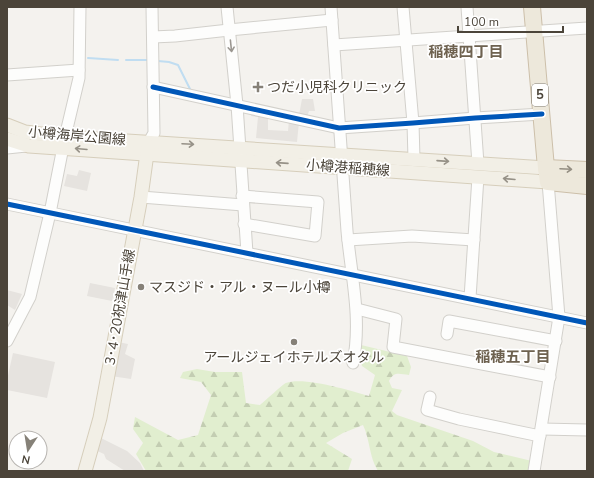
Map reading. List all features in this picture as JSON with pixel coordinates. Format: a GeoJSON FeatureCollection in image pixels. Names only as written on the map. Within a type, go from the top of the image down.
{"type":"FeatureCollection","features":[{"type":"Feature","properties":{"kind":"highway","name":"5"},"geometry":{"type":"LineString","coordinates":[[532,7],[547,175]]}},
{"type":"Feature","properties":{"kind":"highway"},"geometry":{"type":"LineString","coordinates":[[547,175],[587,170]]}},
{"type":"Feature","properties":{"kind":"highway"},"geometry":{"type":"LineString","coordinates":[[547,175],[587,186]]}},
{"type":"Feature","properties":{"kind":"main road","name":"小樽海岸公園線"},"geometry":{"type":"LineString","coordinates":[[7,125],[25,132],[64,142],[148,149]]}},
{"type":"Feature","properties":{"kind":"main road","name":"小樽海岸公園線"},"geometry":{"type":"LineString","coordinates":[[7,140],[29,146],[64,142]]}},
{"type":"Feature","properties":{"kind":"main road","name":"小樽港稲穂線"},"geometry":{"type":"LineString","coordinates":[[148,149],[239,147],[342,161],[547,175]]}},
{"type":"Feature","properties":{"kind":"main road","name":"小樽港稲穂線"},"geometry":{"type":"LineString","coordinates":[[148,149],[240,160],[342,161],[414,159],[478,170]]}},
{"type":"Feature","properties":{"kind":"main road","name":"3･4･20祝津山手線"},"geometry":{"type":"LineString","coordinates":[[84,471],[100,418],[141,197],[148,149]]}},
{"type":"Feature","properties":{"kind":"street"},"geometry":{"type":"LineString","coordinates":[[7,341],[30,297],[50,213],[64,142],[79,78],[80,7]]}},
{"type":"Feature","properties":{"kind":"street"},"geometry":{"type":"LineString","coordinates":[[148,149],[154,133],[152,7]]}},
{"type":"Feature","properties":{"kind":"street"},"geometry":{"type":"LineString","coordinates":[[227,7],[237,105],[247,253]]}},
{"type":"Feature","properties":{"kind":"street"},"geometry":{"type":"LineString","coordinates":[[331,7],[348,240],[357,309],[353,364]]}},
{"type":"Feature","properties":{"kind":"street"},"geometry":{"type":"LineString","coordinates":[[403,7],[413,123],[414,159]]}},
{"type":"Feature","properties":{"kind":"street"},"geometry":{"type":"LineString","coordinates":[[467,7],[478,170],[470,298]]}},
{"type":"Feature","properties":{"kind":"street"},"geometry":{"type":"LineString","coordinates":[[153,37],[332,20]]}},
{"type":"Feature","properties":{"kind":"street"},"geometry":{"type":"LineString","coordinates":[[334,45],[587,28]]}},
{"type":"Feature","properties":{"kind":"street"},"geometry":{"type":"LineString","coordinates":[[7,75],[79,70]]}},
{"type":"Feature","properties":{"kind":"street"},"geometry":{"type":"LineString","coordinates":[[153,87],[339,128],[542,114]]}},
{"type":"Feature","properties":{"kind":"street"},"geometry":{"type":"LineString","coordinates":[[7,148],[29,146]]}},
{"type":"Feature","properties":{"kind":"street"},"geometry":{"type":"LineString","coordinates":[[534,471],[559,317],[547,175]]}},
{"type":"Feature","properties":{"kind":"street"},"geometry":{"type":"LineString","coordinates":[[141,197],[318,202],[316,236],[244,224]]}},
{"type":"Feature","properties":{"kind":"street"},"geometry":{"type":"LineString","coordinates":[[7,204],[587,323]]}},
{"type":"Feature","properties":{"kind":"street"},"geometry":{"type":"LineString","coordinates":[[348,240],[412,236],[474,240]]}},
{"type":"Feature","properties":{"kind":"street"},"geometry":{"type":"LineString","coordinates":[[357,309],[396,319],[393,347],[550,376]]}},
{"type":"Feature","properties":{"kind":"street"},"geometry":{"type":"LineString","coordinates":[[447,334],[449,321],[556,341]]}},
{"type":"Feature","properties":{"kind":"street"},"geometry":{"type":"LineString","coordinates":[[430,397],[428,410],[459,419],[541,433],[587,430]]}},
{"type":"Feature","properties":{"kind":"green space"},"geometry":{"type":"Polygon","coordinates":[[[361,345],[407,356],[411,367],[409,375],[395,374],[389,381],[392,388],[402,390],[392,411],[397,415],[473,441],[494,452],[532,461],[530,471],[378,471],[373,460],[363,425],[343,433],[326,443],[352,459],[348,471],[146,471],[136,454],[143,443],[133,429],[135,417],[178,440],[198,435],[211,395],[201,382],[180,378],[183,372],[197,369],[215,372],[242,372],[246,403],[260,405],[284,384],[294,381],[328,385],[369,396],[375,375],[362,366],[358,353],[361,345]]]}},
{"type":"Feature","properties":{"kind":"shaded area"},"geometry":{"type":"Polygon","coordinates":[[[302,99],[313,99],[315,111],[309,111],[307,117],[299,115],[302,99]]]}},
{"type":"Feature","properties":{"kind":"shaded area"},"geometry":{"type":"Polygon","coordinates":[[[252,112],[268,115],[268,130],[288,131],[289,120],[299,122],[297,142],[256,138],[258,117],[251,116],[252,112]]]}},
{"type":"Feature","properties":{"kind":"shaded area"},"geometry":{"type":"Polygon","coordinates":[[[79,170],[91,173],[87,191],[64,186],[67,174],[77,176],[79,170]]]}},
{"type":"Feature","properties":{"kind":"shaded area"},"geometry":{"type":"Polygon","coordinates":[[[90,283],[115,288],[112,301],[87,296],[90,283]]]}},
{"type":"Feature","properties":{"kind":"shaded area"},"geometry":{"type":"Polygon","coordinates":[[[7,290],[22,294],[15,310],[7,305],[7,290]]]}},
{"type":"Feature","properties":{"kind":"shaded area"},"geometry":{"type":"Polygon","coordinates":[[[118,342],[128,344],[125,354],[135,359],[131,379],[111,376],[118,342]]]}},
{"type":"Feature","properties":{"kind":"shaded area"},"geometry":{"type":"Polygon","coordinates":[[[13,353],[55,362],[47,398],[7,390],[7,380],[13,353]]]}},
{"type":"Feature","properties":{"kind":"shaded area"},"geometry":{"type":"Polygon","coordinates":[[[99,437],[127,451],[140,463],[144,471],[125,471],[106,459],[104,454],[95,450],[99,437]]]}},
{"type":"Feature","properties":{"kind":"waterway"},"geometry":{"type":"LineString","coordinates":[[88,58],[118,60]]}},
{"type":"Feature","properties":{"kind":"waterway"},"geometry":{"type":"LineString","coordinates":[[126,60],[147,60]]}},
{"type":"Feature","properties":{"kind":"waterway"},"geometry":{"type":"LineString","coordinates":[[158,61],[178,65],[190,89]]}},
{"type":"Feature","properties":{"kind":"cycle path"},"geometry":{"type":"LineString","coordinates":[[153,87],[339,128],[542,114]]}},
{"type":"Feature","properties":{"kind":"cycle path"},"geometry":{"type":"LineString","coordinates":[[7,204],[587,323]]}},
{"type":"Feature","properties":{"kind":"place","name":"つだ小児科クリニック"},"geometry":{"type":"Point","coordinates":[258,87]}},
{"type":"Feature","properties":{"kind":"place","name":"マスジド・アル・ヌール小樽"},"geometry":{"type":"Point","coordinates":[141,287]}},
{"type":"Feature","properties":{"kind":"place","name":"アールジェイホテルズオタル"},"geometry":{"type":"Point","coordinates":[294,342]}},
{"type":"Feature","properties":{"kind":"district","name":"稲穂四丁目"},"geometry":{"type":"Point","coordinates":[466,52]}},
{"type":"Feature","properties":{"kind":"district","name":"稲穂五丁目"},"geometry":{"type":"Point","coordinates":[513,357]}}]}
